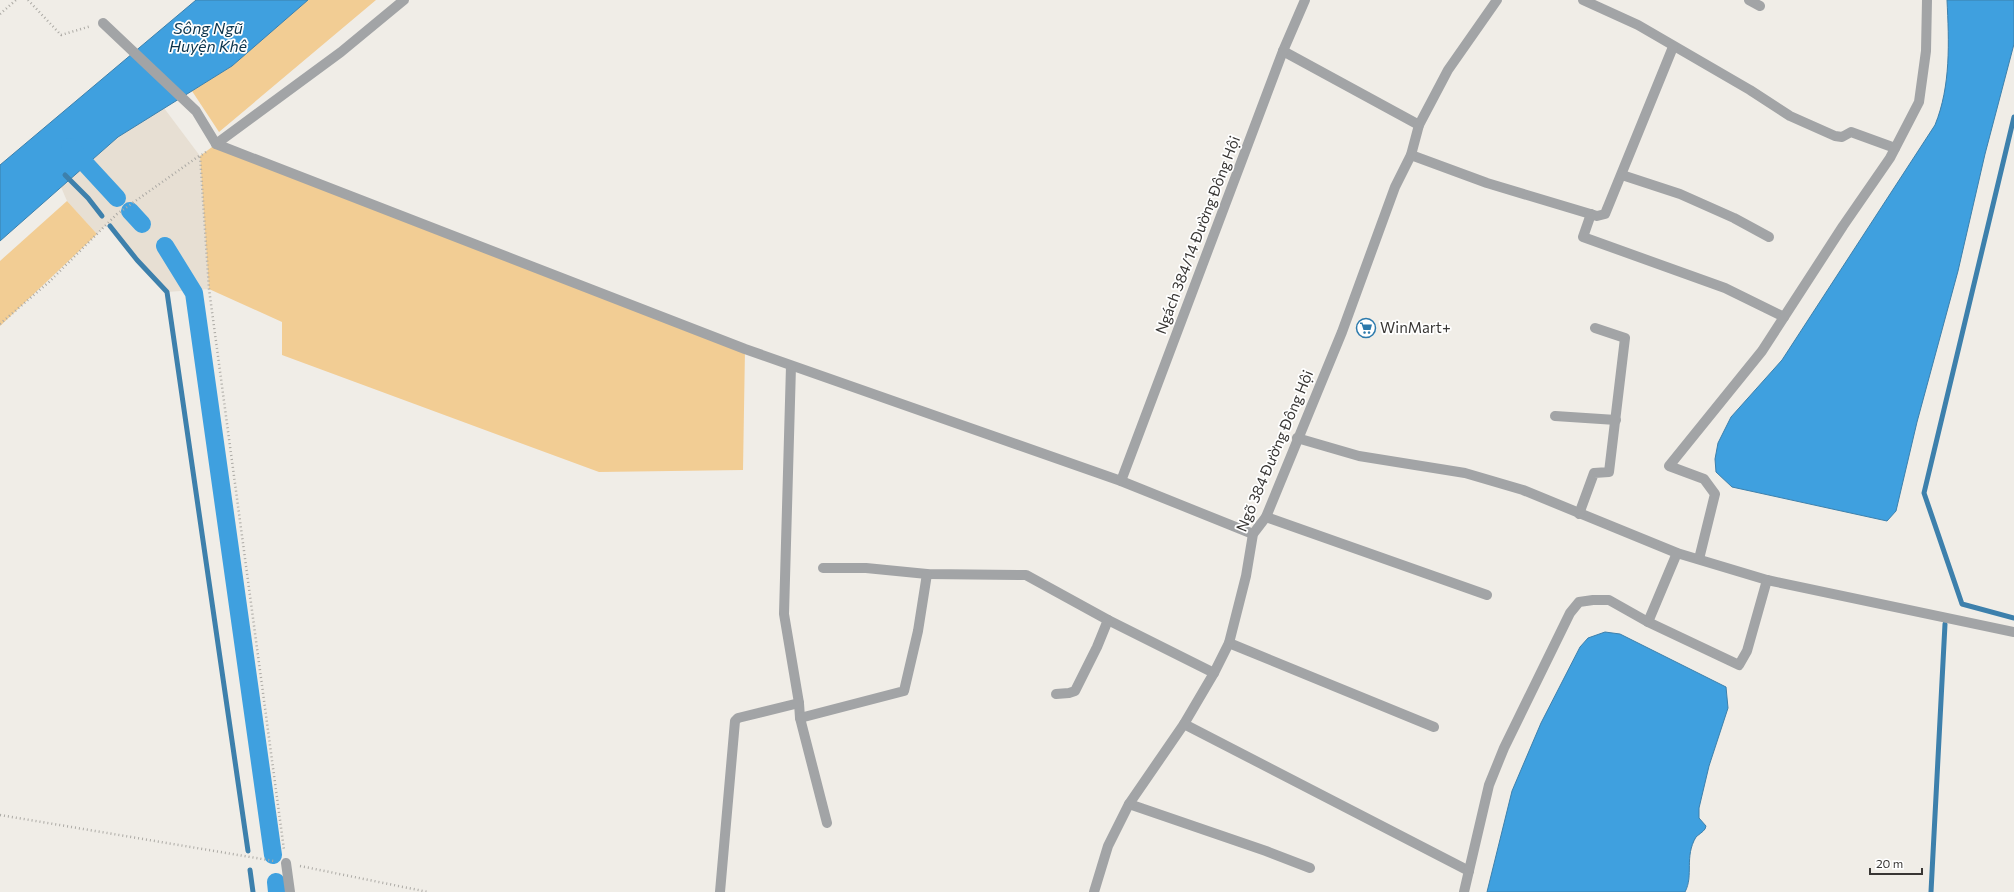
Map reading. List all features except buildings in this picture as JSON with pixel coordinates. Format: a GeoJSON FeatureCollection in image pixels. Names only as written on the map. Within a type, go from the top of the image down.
{"type":"FeatureCollection","features":[{"type":"Feature","properties":{"kind":"street"},"geometry":{"type":"LineString","coordinates":[[216,144],[341,52],[404,0]]}},
{"type":"Feature","properties":{"kind":"street","name":"Ngách 384/14 Đường Đông Hội"},"geometry":{"type":"LineString","coordinates":[[1122,481],[1283,51],[1305,0]]}},
{"type":"Feature","properties":{"kind":"street","name":"Ngõ 384 Đường Đông Hội"},"geometry":{"type":"LineString","coordinates":[[1094,892],[1108,846],[1129,804],[1184,724],[1214,673],[1229,643],[1246,576],[1253,534],[1266,517],[1297,438],[1342,332],[1395,187],[1412,155],[1419,125],[1448,70],[1497,0]]}},
{"type":"Feature","properties":{"kind":"street"},"geometry":{"type":"LineString","coordinates":[[1583,0],[1638,25],[1673,47],[1750,90],[1790,116],[1835,136],[1842,137],[1851,132],[1895,148]]}},
{"type":"Feature","properties":{"kind":"street"},"geometry":{"type":"LineString","coordinates":[[1748,0],[1760,6]]}},
{"type":"Feature","properties":{"kind":"street"},"geometry":{"type":"LineString","coordinates":[[1699,559],[1714,494],[1704,479],[1669,466],[1762,352],[1895,148],[1919,102],[1926,51],[1927,0]]}},
{"type":"Feature","properties":{"kind":"street"},"geometry":{"type":"LineString","coordinates":[[103,23],[196,111],[216,144],[791,366],[1122,481],[1253,534]]}},
{"type":"Feature","properties":{"kind":"street"},"geometry":{"type":"LineString","coordinates":[[1412,155],[1487,183],[1597,216],[1605,214],[1673,47]]}},
{"type":"Feature","properties":{"kind":"street"},"geometry":{"type":"LineString","coordinates":[[1283,51],[1419,125]]}},
{"type":"Feature","properties":{"kind":"street"},"geometry":{"type":"LineString","coordinates":[[1622,174],[1680,194],[1734,218],[1769,237]]}},
{"type":"Feature","properties":{"kind":"street"},"geometry":{"type":"LineString","coordinates":[[1591,214],[1583,237],[1725,288],[1784,317]]}},
{"type":"Feature","properties":{"kind":"street"},"geometry":{"type":"LineString","coordinates":[[1579,514],[1594,473],[1609,472],[1625,338],[1595,328]]}},
{"type":"Feature","properties":{"kind":"street"},"geometry":{"type":"LineString","coordinates":[[791,366],[784,614],[799,703],[800,718],[827,823]]}},
{"type":"Feature","properties":{"kind":"street"},"geometry":{"type":"LineString","coordinates":[[1555,416],[1616,420]]}},
{"type":"Feature","properties":{"kind":"street"},"geometry":{"type":"LineString","coordinates":[[1297,438],[1359,456],[1465,473],[1523,490],[1677,553],[1767,580],[2014,632]]}},
{"type":"Feature","properties":{"kind":"street"},"geometry":{"type":"LineString","coordinates":[[1266,517],[1487,596]]}},
{"type":"Feature","properties":{"kind":"street"},"geometry":{"type":"LineString","coordinates":[[1648,622],[1677,553]]}},
{"type":"Feature","properties":{"kind":"street"},"geometry":{"type":"LineString","coordinates":[[823,568],[866,568],[927,574],[1026,575],[1108,620],[1214,673]]}},
{"type":"Feature","properties":{"kind":"street"},"geometry":{"type":"LineString","coordinates":[[800,718],[904,691],[918,631],[927,574]]}},
{"type":"Feature","properties":{"kind":"street"},"geometry":{"type":"LineString","coordinates":[[1464,892],[1489,786],[1504,748],[1570,613],[1579,602],[1609,600],[1648,622],[1739,665],[1747,651],[1767,580]]}},
{"type":"Feature","properties":{"kind":"street"},"geometry":{"type":"LineString","coordinates":[[1056,694],[1075,691],[1097,647],[1108,620]]}},
{"type":"Feature","properties":{"kind":"street"},"geometry":{"type":"LineString","coordinates":[[1229,643],[1434,727]]}},
{"type":"Feature","properties":{"kind":"street"},"geometry":{"type":"LineString","coordinates":[[720,892],[735,721],[738,718],[799,703]]}},
{"type":"Feature","properties":{"kind":"street"},"geometry":{"type":"LineString","coordinates":[[1184,724],[1469,871]]}},
{"type":"Feature","properties":{"kind":"street"},"geometry":{"type":"LineString","coordinates":[[1129,804],[1266,851],[1310,868]]}},
{"type":"Feature","properties":{"kind":"street"},"geometry":{"type":"LineString","coordinates":[[286,863],[290,892]]}},
{"type":"Feature","properties":{"kind":"path"},"geometry":{"type":"LineString","coordinates":[[0,14],[16,0]]}},
{"type":"Feature","properties":{"kind":"path"},"geometry":{"type":"LineString","coordinates":[[28,0],[61,35],[103,23]]}},
{"type":"Feature","properties":{"kind":"path"},"geometry":{"type":"LineString","coordinates":[[0,324],[49,282],[117,214],[216,144]]}},
{"type":"Feature","properties":{"kind":"path"},"geometry":{"type":"LineString","coordinates":[[200,156],[209,288],[286,863]]}},
{"type":"Feature","properties":{"kind":"path"},"geometry":{"type":"LineString","coordinates":[[0,815],[286,863],[428,892]]}},
{"type":"Feature","properties":{"kind":"shaded area"},"geometry":{"type":"Polygon","coordinates":[[[308,0],[376,0],[219,132],[192,91],[232,66],[308,0]]]}},
{"type":"Feature","properties":{"kind":"shaded area"},"geometry":{"type":"Polygon","coordinates":[[[164,108],[200,156],[209,289],[167,292],[108,223],[97,234],[67,201],[61,187],[118,137],[164,108]]]}},
{"type":"Feature","properties":{"kind":"shaded area"},"geometry":{"type":"Polygon","coordinates":[[[216,144],[745,349],[743,470],[599,472],[282,355],[282,322],[209,289],[200,156],[216,144]]]}},
{"type":"Feature","properties":{"kind":"shaded area"},"geometry":{"type":"Polygon","coordinates":[[[67,201],[97,234],[0,326],[0,261],[67,201]]]}},
{"type":"Feature","properties":{"kind":"water","name":"Sông Ngũ Huyện Khê"},"geometry":{"type":"Polygon","coordinates":[[[196,0],[308,0],[232,66],[118,137],[0,241],[0,165],[196,0]]]}},
{"type":"Feature","properties":{"kind":"water"},"geometry":{"type":"Polygon","coordinates":[[[1947,0],[2014,0],[2014,44],[1985,154],[1958,271],[1917,422],[1896,511],[1887,521],[1732,487],[1716,472],[1715,459],[1718,443],[1731,417],[1782,360],[1935,125],[1944,95],[1948,63],[1947,0]]]}},
{"type":"Feature","properties":{"kind":"water"},"geometry":{"type":"Polygon","coordinates":[[[1605,632],[1620,634],[1726,687],[1728,708],[1709,766],[1699,808],[1699,818],[1706,826],[1692,844],[1690,852],[1688,886],[1685,892],[1487,892],[1512,791],[1541,723],[1580,647],[1588,638],[1605,632]]]}},
{"type":"Feature","properties":{"kind":"waterway"},"geometry":{"type":"LineString","coordinates":[[2014,117],[1924,493],[1962,604],[2014,618]]}},
{"type":"Feature","properties":{"kind":"waterway"},"geometry":{"type":"LineString","coordinates":[[70,147],[117,198]]}},
{"type":"Feature","properties":{"kind":"waterway"},"geometry":{"type":"LineString","coordinates":[[65,175],[88,198],[102,216]]}},
{"type":"Feature","properties":{"kind":"waterway"},"geometry":{"type":"LineString","coordinates":[[130,211],[142,224]]}},
{"type":"Feature","properties":{"kind":"waterway"},"geometry":{"type":"LineString","coordinates":[[110,226],[137,260],[167,292],[248,851]]}},
{"type":"Feature","properties":{"kind":"waterway"},"geometry":{"type":"LineString","coordinates":[[165,246],[194,293],[273,855]]}},
{"type":"Feature","properties":{"kind":"waterway"},"geometry":{"type":"LineString","coordinates":[[1931,892],[1945,624]]}},
{"type":"Feature","properties":{"kind":"waterway"},"geometry":{"type":"LineString","coordinates":[[250,870],[253,892]]}},
{"type":"Feature","properties":{"kind":"waterway"},"geometry":{"type":"LineString","coordinates":[[276,882],[277,892]]}},
{"type":"Feature","properties":{"kind":"place","name":"WinMart+"},"geometry":{"type":"Point","coordinates":[1366,328]}}]}
